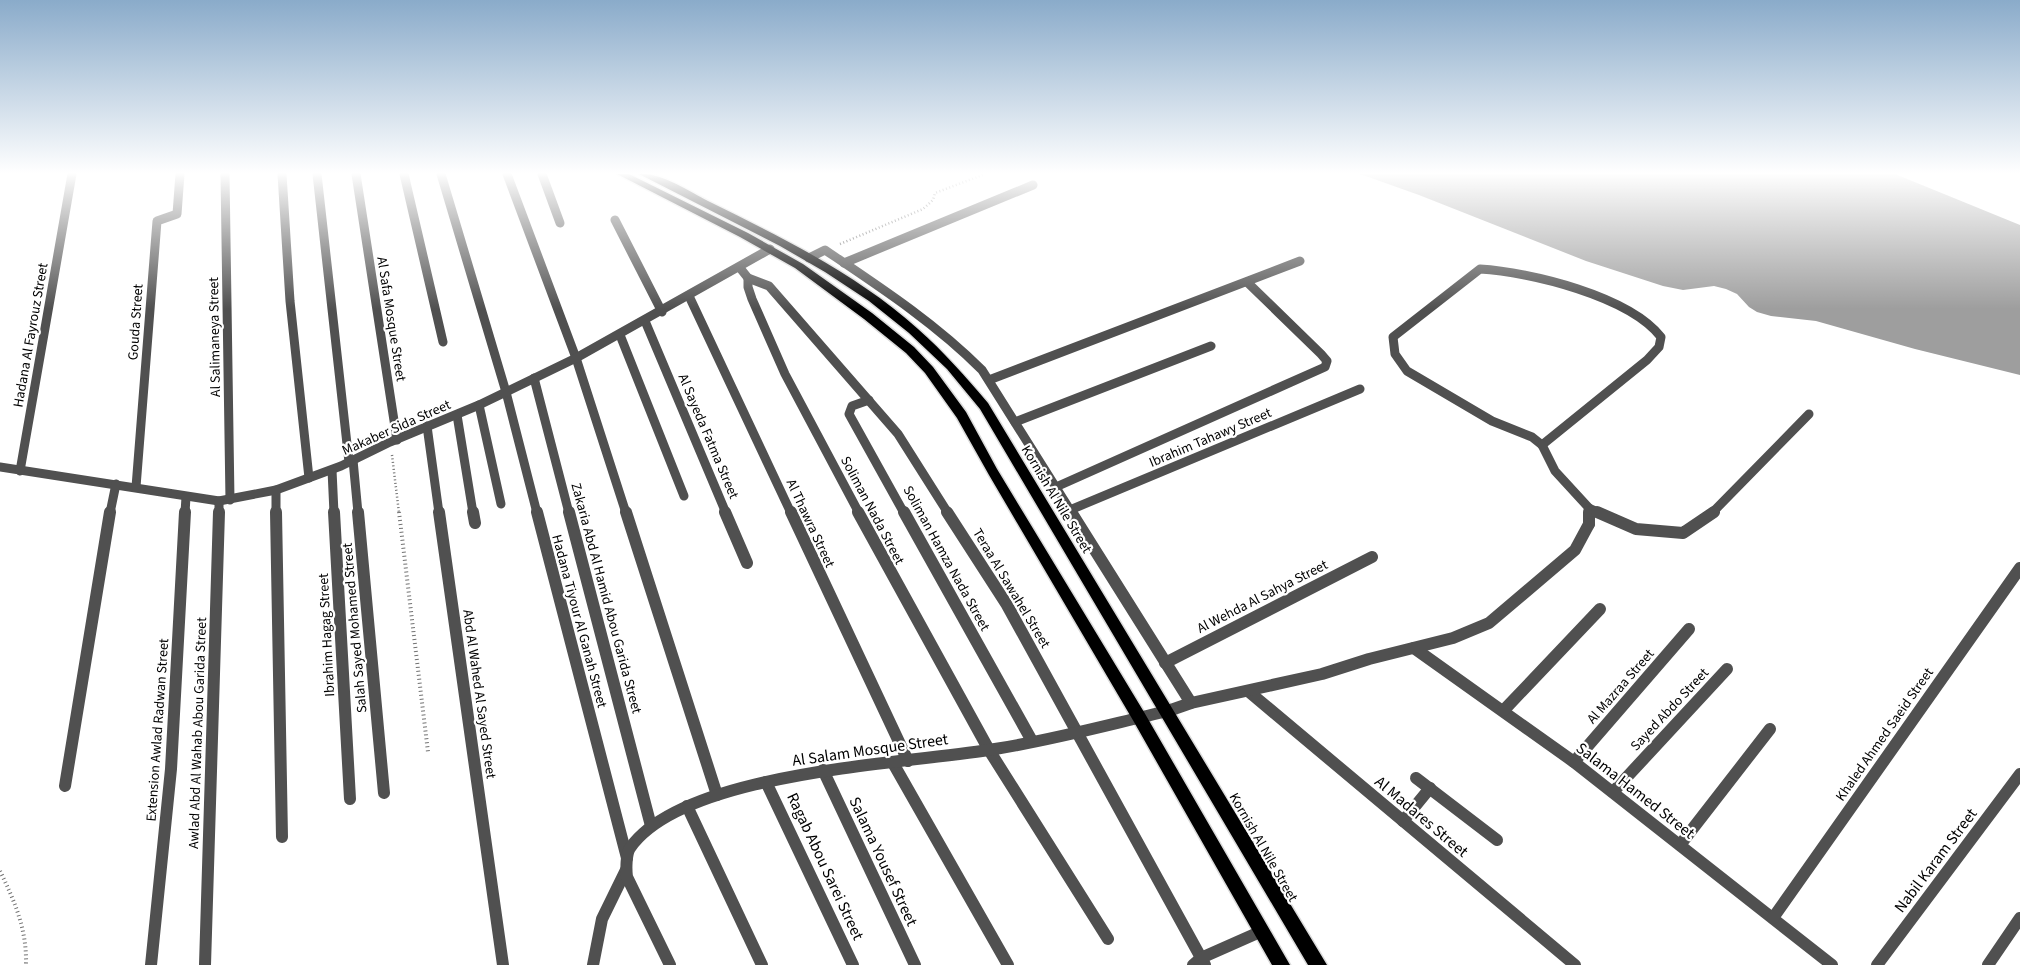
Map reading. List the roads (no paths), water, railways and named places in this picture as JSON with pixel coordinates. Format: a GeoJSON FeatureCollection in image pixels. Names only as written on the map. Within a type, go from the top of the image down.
{"type":"FeatureCollection","features":[{"type":"Feature","properties":{"kind":"main road"},"geometry":{"type":"LineString","coordinates":[[711,219],[799,266],[890,333],[929,370],[962,415],[993,472],[1139,717],[1281,965]]}},
{"type":"Feature","properties":{"kind":"main road","name":"Kornish Al Nile Street"},"geometry":{"type":"LineString","coordinates":[[740,219],[809,258],[906,323],[955,369],[984,406],[1168,711],[1318,965]]}},
{"type":"Feature","properties":{"kind":"main road"},"geometry":{"type":"LineString","coordinates":[[890,333],[906,323]]}},
{"type":"Feature","properties":{"kind":"street","name":"Hadana Al Fayrouz Street"},"geometry":{"type":"LineString","coordinates":[[20,471],[64,219]]}},
{"type":"Feature","properties":{"kind":"street","name":"Gouda Street"},"geometry":{"type":"LineString","coordinates":[[136,487],[157,221],[162,219]]}},
{"type":"Feature","properties":{"kind":"street","name":"Al Salimaneya Street"},"geometry":{"type":"LineString","coordinates":[[225,219],[225,501]]}},
{"type":"Feature","properties":{"kind":"street"},"geometry":{"type":"LineString","coordinates":[[285,219],[290,302],[309,478]]}},
{"type":"Feature","properties":{"kind":"street","name":"Salah Sayed Mohamed Street"},"geometry":{"type":"LineString","coordinates":[[321,219],[351,461],[384,793]]}},
{"type":"Feature","properties":{"kind":"street","name":"Al Safa Mosque Street"},"geometry":{"type":"LineString","coordinates":[[362,219],[393,441]]}},
{"type":"Feature","properties":{"kind":"street"},"geometry":{"type":"LineString","coordinates":[[414,219],[443,342]]}},
{"type":"Feature","properties":{"kind":"street","name":"Hadana Tiyour Al Ganah Street"},"geometry":{"type":"LineString","coordinates":[[454,219],[506,392],[626,864],[627,877],[670,965]]}},
{"type":"Feature","properties":{"kind":"street"},"geometry":{"type":"LineString","coordinates":[[524,219],[576,358],[717,795]]}},
{"type":"Feature","properties":{"kind":"street"},"geometry":{"type":"LineString","coordinates":[[559,219],[560,223]]}},
{"type":"Feature","properties":{"kind":"street"},"geometry":{"type":"LineString","coordinates":[[844,263],[951,219]]}},
{"type":"Feature","properties":{"kind":"street"},"geometry":{"type":"LineString","coordinates":[[615,220],[662,312]]}},
{"type":"Feature","properties":{"kind":"street","name":"Makaber Sida Street"},"geometry":{"type":"LineString","coordinates":[[0,467],[136,487],[186,497],[225,501],[276,490],[332,470],[393,441],[479,405],[576,358],[662,312],[770,249]]}},
{"type":"Feature","properties":{"kind":"street"},"geometry":{"type":"LineString","coordinates":[[809,258],[825,250],[919,313],[946,334],[976,364],[989,380],[1191,703]]}},
{"type":"Feature","properties":{"kind":"street"},"geometry":{"type":"LineString","coordinates":[[989,380],[1300,261]]}},
{"type":"Feature","properties":{"kind":"street","name":"Teraa Al Sawahel Street"},"geometry":{"type":"LineString","coordinates":[[740,268],[748,278],[769,286],[898,434],[1007,605],[1077,731],[1200,963]]}},
{"type":"Feature","properties":{"kind":"street"},"geometry":{"type":"LineString","coordinates":[[1542,445],[1647,360],[1659,347],[1661,337],[1650,324],[1622,308],[1578,291],[1534,277],[1498,269],[1480,269],[1393,337],[1395,354],[1407,371],[1492,421],[1532,437],[1542,445],[1554,470],[1589,508],[1636,529],[1683,533],[1718,509],[1809,414]]}},
{"type":"Feature","properties":{"kind":"street","name":"Soliman Nada Street"},"geometry":{"type":"LineString","coordinates":[[748,278],[748,287],[752,299],[785,374],[869,532],[989,750],[1108,938]]}},
{"type":"Feature","properties":{"kind":"street"},"geometry":{"type":"LineString","coordinates":[[1056,487],[1326,367],[1327,361],[1321,354],[1247,282]]}},
{"type":"Feature","properties":{"kind":"street","name":"Al Thawra Street"},"geometry":{"type":"LineString","coordinates":[[689,296],[908,761]]}},
{"type":"Feature","properties":{"kind":"street","name":"Al Sayeda Fatma Street"},"geometry":{"type":"LineString","coordinates":[[645,321],[747,563]]}},
{"type":"Feature","properties":{"kind":"street"},"geometry":{"type":"LineString","coordinates":[[620,335],[684,496]]}},
{"type":"Feature","properties":{"kind":"street"},"geometry":{"type":"LineString","coordinates":[[1015,422],[1211,346]]}},
{"type":"Feature","properties":{"kind":"street","name":"Zakaria Abd Al Hamid Abou Garida Street"},"geometry":{"type":"LineString","coordinates":[[534,378],[651,826]]}},
{"type":"Feature","properties":{"kind":"street","name":"Ibrahim Tahawy Street"},"geometry":{"type":"LineString","coordinates":[[1070,510],[1360,389]]}},
{"type":"Feature","properties":{"kind":"street","name":"Soliman Hamza Nada Street"},"geometry":{"type":"LineString","coordinates":[[869,400],[852,406],[849,414],[1032,741]]}},
{"type":"Feature","properties":{"kind":"street"},"geometry":{"type":"LineString","coordinates":[[479,405],[501,504]]}},
{"type":"Feature","properties":{"kind":"street"},"geometry":{"type":"LineString","coordinates":[[457,415],[475,523]]}},
{"type":"Feature","properties":{"kind":"street","name":"Abd Al Wahed Al Sayed Street"},"geometry":{"type":"LineString","coordinates":[[427,426],[503,965]]}},
{"type":"Feature","properties":{"kind":"street","name":"Ibrahim Hagag Street"},"geometry":{"type":"LineString","coordinates":[[332,470],[350,799]]}},
{"type":"Feature","properties":{"kind":"street"},"geometry":{"type":"LineString","coordinates":[[65,786],[116,484]]}},
{"type":"Feature","properties":{"kind":"street"},"geometry":{"type":"LineString","coordinates":[[276,490],[282,837]]}},
{"type":"Feature","properties":{"kind":"street","name":"Extension Awlad Radwan Street"},"geometry":{"type":"LineString","coordinates":[[151,965],[171,768],[186,497]]}},
{"type":"Feature","properties":{"kind":"street","name":"Awlad Abd Al Wahab Abou Garida Street"},"geometry":{"type":"LineString","coordinates":[[205,965],[225,501]]}},
{"type":"Feature","properties":{"kind":"street","name":"Al Salam Mosque Street"},"geometry":{"type":"LineString","coordinates":[[593,965],[602,919],[626,864],[629,849],[651,826],[687,806],[717,795],[766,782],[823,770],[989,750],[1032,741],[1322,674],[1453,638],[1489,623],[1574,550],[1589,524],[1589,508]]}},
{"type":"Feature","properties":{"kind":"street","name":"Al Wehda Al Sahya Street"},"geometry":{"type":"LineString","coordinates":[[1165,662],[1372,557]]}},
{"type":"Feature","properties":{"kind":"street","name":"Khaled Ahmed Saeid Street"},"geometry":{"type":"LineString","coordinates":[[1773,918],[2020,568]]}},
{"type":"Feature","properties":{"kind":"street"},"geometry":{"type":"LineString","coordinates":[[1504,710],[1600,609]]}},
{"type":"Feature","properties":{"kind":"street","name":"Al Mazraa Street"},"geometry":{"type":"LineString","coordinates":[[1574,762],[1689,630]]}},
{"type":"Feature","properties":{"kind":"street","name":"Salama Hamed Street"},"geometry":{"type":"LineString","coordinates":[[1414,648],[1504,710],[1574,762],[1832,965]]}},
{"type":"Feature","properties":{"kind":"street","name":"Sayed Abdo Street"},"geometry":{"type":"LineString","coordinates":[[1613,792],[1726,669]]}},
{"type":"Feature","properties":{"kind":"street","name":"Al Madares Street"},"geometry":{"type":"LineString","coordinates":[[1248,691],[1575,965]]}},
{"type":"Feature","properties":{"kind":"street"},"geometry":{"type":"LineString","coordinates":[[1680,845],[1770,730]]}},
{"type":"Feature","properties":{"kind":"street"},"geometry":{"type":"LineString","coordinates":[[892,763],[1008,965]]}},
{"type":"Feature","properties":{"kind":"street","name":"Salama Yousef Street"},"geometry":{"type":"LineString","coordinates":[[823,770],[915,965]]}},
{"type":"Feature","properties":{"kind":"street","name":"Nabil Karam Street"},"geometry":{"type":"LineString","coordinates":[[1877,965],[2020,774]]}},
{"type":"Feature","properties":{"kind":"street"},"geometry":{"type":"LineString","coordinates":[[1416,778],[1497,840]]}},
{"type":"Feature","properties":{"kind":"street","name":"Ragab Abou Sarei Street"},"geometry":{"type":"LineString","coordinates":[[766,782],[853,965]]}},
{"type":"Feature","properties":{"kind":"street"},"geometry":{"type":"LineString","coordinates":[[1403,821],[1430,788]]}},
{"type":"Feature","properties":{"kind":"street"},"geometry":{"type":"LineString","coordinates":[[687,806],[762,965]]}},
{"type":"Feature","properties":{"kind":"street"},"geometry":{"type":"LineString","coordinates":[[1988,965],[2020,918]]}},
{"type":"Feature","properties":{"kind":"street"},"geometry":{"type":"LineString","coordinates":[[1200,963],[1262,931]]}}]}
